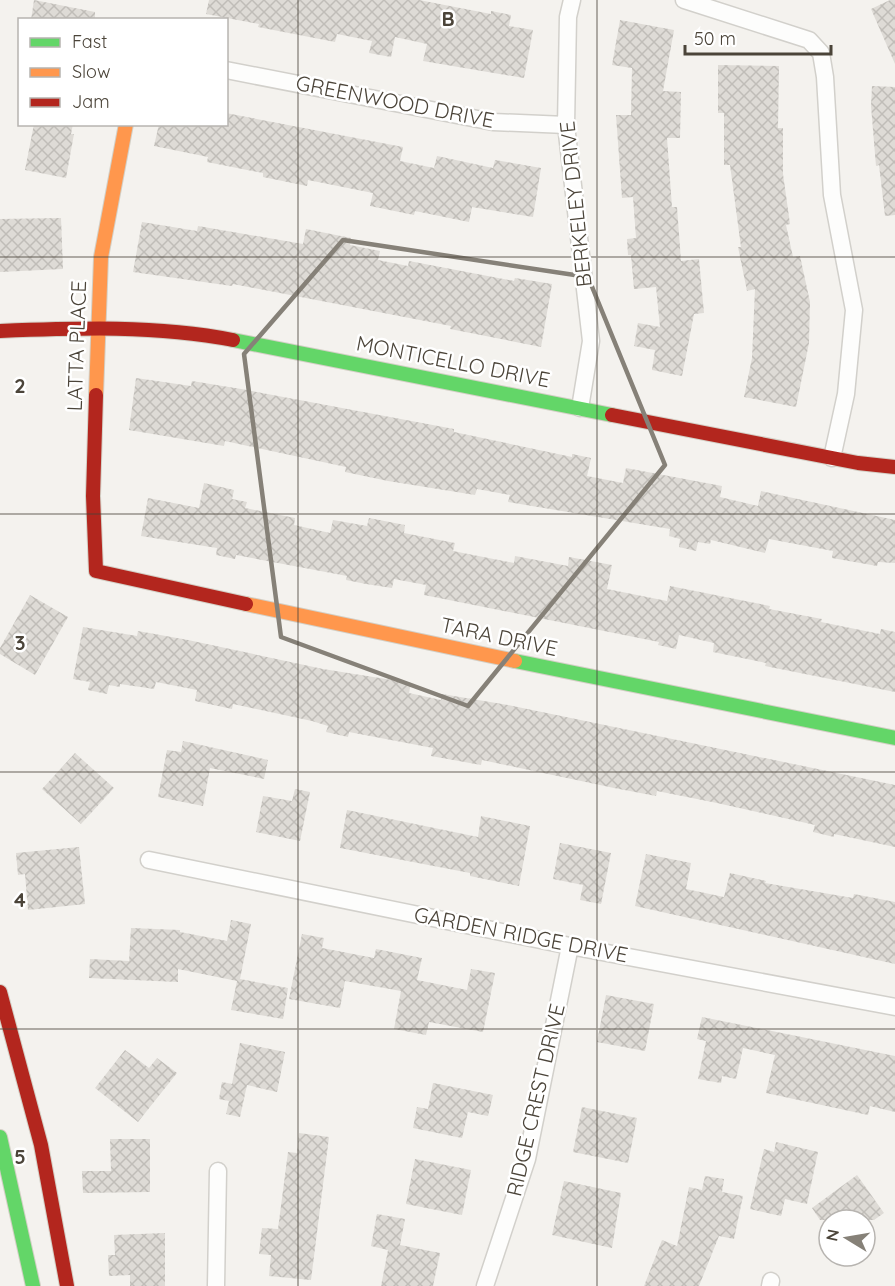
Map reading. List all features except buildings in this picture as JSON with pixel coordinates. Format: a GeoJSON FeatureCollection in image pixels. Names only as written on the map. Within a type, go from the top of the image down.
{"type":"FeatureCollection","features":[{"type":"Feature","properties":{"kind":"street","name":"BERKELEY DRIVE"},"geometry":{"type":"LineString","coordinates":[[572,0],[568,17],[566,125],[591,341],[580,408]]}},
{"type":"Feature","properties":{"kind":"street"},"geometry":{"type":"LineString","coordinates":[[684,0],[809,40],[821,53],[825,77],[832,195],[854,310],[846,394],[832,458]]}},
{"type":"Feature","properties":{"kind":"street","name":"GREENWOOD DRIVE"},"geometry":{"type":"LineString","coordinates":[[228,70],[493,122],[566,125]]}},
{"type":"Feature","properties":{"kind":"street","name":"LATTA PLACE"},"geometry":{"type":"LineString","coordinates":[[96,572],[93,496],[102,257],[126,126]]}},
{"type":"Feature","properties":{"kind":"street","name":"MONTICELLO DRIVE"},"geometry":{"type":"LineString","coordinates":[[0,331],[99,327],[198,333],[832,458],[895,467]]}},
{"type":"Feature","properties":{"kind":"street","name":"TARA DRIVE"},"geometry":{"type":"LineString","coordinates":[[96,572],[458,650],[895,738]]}},
{"type":"Feature","properties":{"kind":"street","name":"GARDEN RIDGE DRIVE"},"geometry":{"type":"LineString","coordinates":[[149,860],[570,946],[895,1007]]}},
{"type":"Feature","properties":{"kind":"street","name":"RIDGE CREST DRIVE"},"geometry":{"type":"LineString","coordinates":[[485,1286],[527,1158],[570,946]]}},
{"type":"Feature","properties":{"kind":"street"},"geometry":{"type":"LineString","coordinates":[[0,992],[41,1145],[67,1286]]}},
{"type":"Feature","properties":{"kind":"street"},"geometry":{"type":"LineString","coordinates":[[0,1137],[33,1286]]}},
{"type":"Feature","properties":{"kind":"street"},"geometry":{"type":"LineString","coordinates":[[216,1286],[218,1171]]}},
{"type":"Feature","properties":{"kind":"highlighted area"},"geometry":{"type":"Polygon","coordinates":[[[343,240],[588,277],[665,465],[468,706],[281,637],[244,354],[343,240]]]}},
{"type":"Feature","properties":{"kind":"traffic: fast"},"geometry":{"type":"LineString","coordinates":[[233,340],[612,415]]}},
{"type":"Feature","properties":{"kind":"traffic: fast"},"geometry":{"type":"LineString","coordinates":[[515,661],[895,738]]}},
{"type":"Feature","properties":{"kind":"traffic: fast"},"geometry":{"type":"LineString","coordinates":[[0,1137],[33,1286]]}},
{"type":"Feature","properties":{"kind":"traffic: slow"},"geometry":{"type":"LineString","coordinates":[[96,395],[101,257],[126,126]]}},
{"type":"Feature","properties":{"kind":"traffic: slow"},"geometry":{"type":"LineString","coordinates":[[246,604],[515,661]]}},
{"type":"Feature","properties":{"kind":"traffic: jam"},"geometry":{"type":"LineString","coordinates":[[0,331],[146,330],[233,340]]}},
{"type":"Feature","properties":{"kind":"traffic: jam"},"geometry":{"type":"LineString","coordinates":[[96,395],[93,496],[96,571],[246,604]]}},
{"type":"Feature","properties":{"kind":"traffic: jam"},"geometry":{"type":"LineString","coordinates":[[612,415],[858,463],[895,467]]}},
{"type":"Feature","properties":{"kind":"traffic: jam"},"geometry":{"type":"LineString","coordinates":[[0,992],[41,1145],[67,1286]]}}]}
